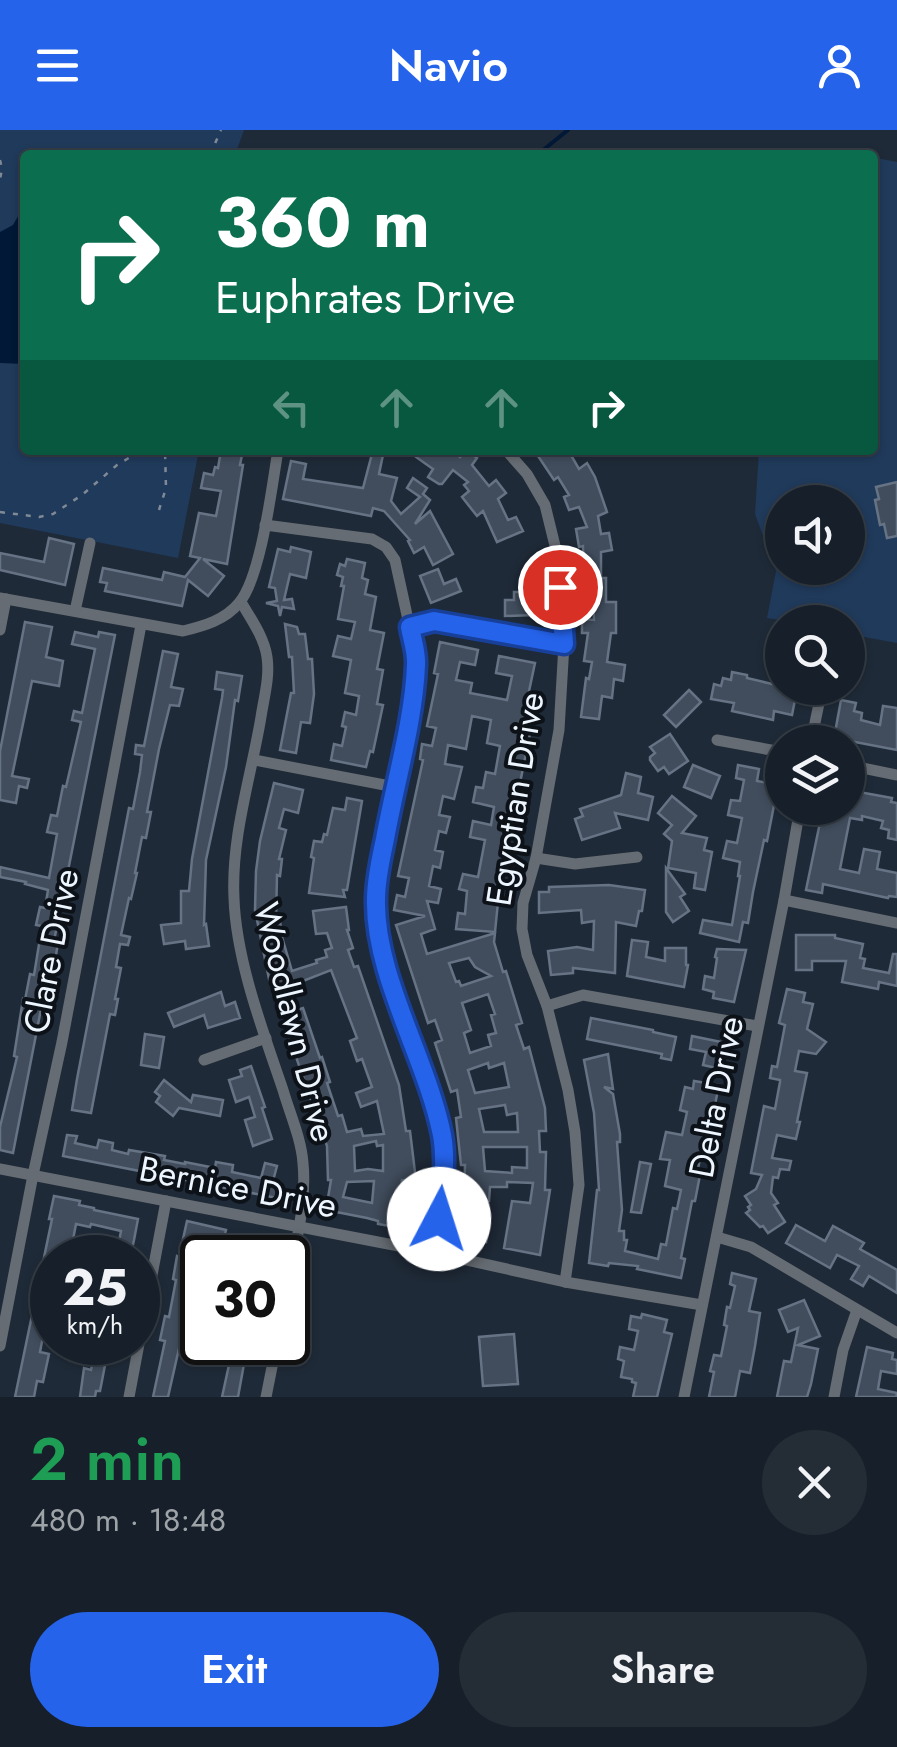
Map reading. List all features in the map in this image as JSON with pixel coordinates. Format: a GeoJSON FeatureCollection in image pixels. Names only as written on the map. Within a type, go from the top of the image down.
{"type":"FeatureCollection","features":[{"type":"Feature","properties":{"kind":"street"},"geometry":{"type":"LineString","coordinates":[[0,630],[3,598],[183,631],[226,615],[241,602],[252,581],[277,455]]}},
{"type":"Feature","properties":{"kind":"street","name":"Egyptian Drive"},"geometry":{"type":"LineString","coordinates":[[510,455],[545,505],[558,558],[564,644],[559,730],[536,858],[523,903],[522,929],[568,1090],[575,1132],[580,1185],[566,1282]]}},
{"type":"Feature","properties":{"kind":"street"},"geometry":{"type":"LineString","coordinates":[[265,525],[372,539],[386,547],[395,560],[417,661],[376,900],[378,934],[386,965],[443,1138],[443,1185],[435,1253]]}},
{"type":"Feature","properties":{"kind":"street"},"geometry":{"type":"LineString","coordinates":[[76,611],[90,543]]}},
{"type":"Feature","properties":{"kind":"street","name":"Woodlawn Drive"},"geometry":{"type":"LineString","coordinates":[[241,602],[266,652],[268,672],[234,857],[234,900],[238,940],[304,1164],[297,1235]]}},
{"type":"Feature","properties":{"kind":"street"},"geometry":{"type":"LineString","coordinates":[[410,627],[434,621],[564,644]]}},
{"type":"Feature","properties":{"kind":"street","name":"Clare Drive"},"geometry":{"type":"LineString","coordinates":[[0,1346],[141,625]]}},
{"type":"Feature","properties":{"kind":"street"},"geometry":{"type":"LineString","coordinates":[[717,740],[765,749]]}},
{"type":"Feature","properties":{"kind":"street"},"geometry":{"type":"LineString","coordinates":[[254,760],[394,787]]}},
{"type":"Feature","properties":{"kind":"street"},"geometry":{"type":"LineString","coordinates":[[865,768],[897,775]]}},
{"type":"Feature","properties":{"kind":"street","name":"Delta Drive"},"geometry":{"type":"LineString","coordinates":[[684,1397],[797,825]]}},
{"type":"Feature","properties":{"kind":"street"},"geometry":{"type":"LineString","coordinates":[[536,858],[574,864],[637,857]]}},
{"type":"Feature","properties":{"kind":"street"},"geometry":{"type":"LineString","coordinates":[[784,900],[897,922]]}},
{"type":"Feature","properties":{"kind":"street"},"geometry":{"type":"LineString","coordinates":[[546,1006],[583,994],[757,1026]]}},
{"type":"Feature","properties":{"kind":"street"},"geometry":{"type":"LineString","coordinates":[[204,1060],[266,1038]]}},
{"type":"Feature","properties":{"kind":"street","name":"Bernice Drive"},"geometry":{"type":"LineString","coordinates":[[0,1168],[566,1282],[702,1304]]}},
{"type":"Feature","properties":{"kind":"street"},"geometry":{"type":"LineString","coordinates":[[128,1397],[166,1201]]}},
{"type":"Feature","properties":{"kind":"street"},"geometry":{"type":"LineString","coordinates":[[717,1237],[751,1247],[897,1332]]}},
{"type":"Feature","properties":{"kind":"street"},"geometry":{"type":"LineString","coordinates":[[834,1397],[856,1310]]}},
{"type":"Feature","properties":{"kind":"street"},"geometry":{"type":"LineString","coordinates":[[266,1397],[272,1365]]}},
{"type":"Feature","properties":{"kind":"path"},"geometry":{"type":"LineString","coordinates":[[0,160],[0,179]]}},
{"type":"Feature","properties":{"kind":"path"},"geometry":{"type":"LineString","coordinates":[[0,512],[30,517],[53,514],[134,455]]}},
{"type":"Feature","properties":{"kind":"path"},"geometry":{"type":"LineString","coordinates":[[158,510],[166,488],[165,455]]}},
{"type":"Feature","properties":{"kind":"shaded area"},"geometry":{"type":"Polygon","coordinates":[[[0,130],[244,130],[237,150],[20,150],[20,455],[198,455],[178,558],[0,523],[0,130]]]}},
{"type":"Feature","properties":{"kind":"shaded area"},"geometry":{"type":"Polygon","coordinates":[[[878,158],[897,162],[897,643],[865,637],[865,605],[769,605],[773,585],[865,585],[865,485],[765,485],[765,541],[755,514],[759,455],[878,455],[878,158]]]}},
{"type":"Feature","properties":{"kind":"shaded area"},"geometry":{"type":"Polygon","coordinates":[[[20,213],[20,364],[0,363],[0,232],[13,225],[20,213]]]}},
{"type":"Feature","properties":{"kind":"building"},"geometry":{"type":"Polygon","coordinates":[[[220,455],[242,455],[227,564],[203,559],[224,576],[208,596],[188,580],[182,606],[105,591],[107,583],[100,582],[103,568],[162,580],[164,572],[185,577],[200,558],[190,556],[199,513],[216,516],[221,491],[201,488],[204,473],[213,475],[215,467],[218,468],[220,455]]]}},
{"type":"Feature","properties":{"kind":"building"},"geometry":{"type":"Polygon","coordinates":[[[372,455],[383,455],[379,474],[397,478],[391,501],[401,514],[420,497],[407,488],[413,478],[427,488],[423,494],[430,500],[415,524],[430,511],[453,554],[433,565],[424,547],[414,553],[410,540],[384,511],[373,508],[371,516],[283,499],[291,461],[306,464],[303,479],[363,488],[372,455]]]}},
{"type":"Feature","properties":{"kind":"building"},"geometry":{"type":"Polygon","coordinates":[[[537,455],[571,455],[579,469],[587,463],[607,512],[598,516],[601,534],[609,533],[612,550],[601,552],[601,578],[606,578],[606,602],[616,602],[616,633],[611,633],[607,662],[625,665],[623,681],[614,679],[612,698],[602,696],[599,719],[581,717],[592,662],[584,661],[588,633],[582,633],[582,619],[594,620],[593,594],[584,593],[583,546],[579,547],[576,529],[587,527],[579,507],[569,510],[564,497],[569,495],[558,477],[554,480],[537,455]]]}},
{"type":"Feature","properties":{"kind":"building"},"geometry":{"type":"Polygon","coordinates":[[[416,457],[477,458],[472,465],[489,486],[496,480],[506,493],[498,499],[508,520],[516,517],[523,531],[497,542],[483,511],[477,516],[462,497],[469,491],[464,485],[468,482],[453,470],[439,484],[428,477],[433,469],[416,457]]]}},
{"type":"Feature","properties":{"kind":"building"},"geometry":{"type":"Polygon","coordinates":[[[897,482],[897,536],[887,538],[884,524],[880,525],[876,487],[897,482]]]}},
{"type":"Feature","properties":{"kind":"building"},"geometry":{"type":"Polygon","coordinates":[[[49,538],[74,544],[65,585],[0,570],[0,553],[44,562],[49,538]]]}},
{"type":"Feature","properties":{"kind":"building"},"geometry":{"type":"Polygon","coordinates":[[[291,547],[311,552],[306,578],[290,574],[284,600],[292,599],[294,609],[282,607],[280,616],[278,606],[266,603],[277,601],[275,588],[269,587],[278,549],[290,552],[291,547]]]}},
{"type":"Feature","properties":{"kind":"building"},"geometry":{"type":"Polygon","coordinates":[[[347,559],[365,563],[365,594],[376,597],[370,630],[384,633],[377,669],[383,670],[377,704],[383,705],[366,767],[331,760],[334,744],[342,746],[345,712],[356,715],[359,696],[345,693],[351,660],[333,656],[338,636],[351,639],[355,622],[338,619],[344,586],[343,577],[337,575],[340,564],[345,566],[347,559]]]}},
{"type":"Feature","properties":{"kind":"building"},"geometry":{"type":"Polygon","coordinates":[[[438,569],[444,584],[456,579],[461,591],[431,603],[420,576],[438,569]]]}},
{"type":"Feature","properties":{"kind":"building"},"geometry":{"type":"Polygon","coordinates":[[[514,592],[533,592],[534,615],[505,616],[505,600],[514,600],[514,592]]]}},
{"type":"Feature","properties":{"kind":"building"},"geometry":{"type":"Polygon","coordinates":[[[25,622],[52,627],[46,657],[63,661],[59,686],[32,681],[12,776],[29,779],[27,788],[19,786],[16,803],[0,800],[0,751],[25,622]]]}},
{"type":"Feature","properties":{"kind":"building"},"geometry":{"type":"Polygon","coordinates":[[[285,624],[305,634],[308,659],[312,659],[314,694],[310,723],[301,722],[296,753],[280,750],[294,693],[285,624]]]}},
{"type":"Feature","properties":{"kind":"building"},"geometry":{"type":"Polygon","coordinates":[[[75,632],[98,637],[99,632],[115,635],[54,941],[58,942],[54,969],[49,968],[13,1153],[0,1150],[0,1127],[17,1057],[14,1056],[23,999],[30,974],[34,975],[42,926],[36,925],[48,890],[0,877],[0,867],[49,878],[57,834],[47,832],[51,815],[57,816],[63,786],[66,787],[81,722],[72,720],[74,711],[82,713],[95,649],[72,644],[75,632]]]}},
{"type":"Feature","properties":{"kind":"building"},"geometry":{"type":"Polygon","coordinates":[[[440,642],[478,650],[475,665],[460,662],[456,680],[472,683],[470,693],[507,700],[512,676],[496,673],[499,656],[535,663],[528,696],[533,697],[527,728],[531,729],[496,901],[495,932],[456,929],[458,913],[465,914],[467,891],[459,889],[463,874],[478,877],[485,840],[470,837],[473,821],[491,825],[494,807],[473,802],[476,787],[483,788],[486,772],[495,774],[500,746],[487,743],[491,720],[472,716],[466,749],[448,745],[445,764],[462,767],[454,799],[443,796],[439,815],[450,817],[446,833],[439,831],[435,850],[443,852],[440,868],[433,866],[429,886],[441,889],[438,903],[427,901],[435,929],[421,934],[427,954],[495,933],[503,972],[506,971],[522,1023],[516,1025],[524,1049],[529,1047],[545,1108],[546,1131],[539,1131],[540,1152],[546,1152],[545,1190],[550,1190],[540,1255],[504,1248],[512,1201],[530,1203],[533,1183],[507,1182],[507,1187],[490,1187],[489,1201],[464,1200],[465,1165],[461,1165],[457,1090],[451,1092],[435,1043],[442,1040],[435,1020],[428,1023],[396,925],[425,916],[394,910],[397,895],[405,897],[409,878],[398,876],[423,760],[422,744],[432,746],[436,728],[427,726],[438,674],[434,673],[440,642]],[[469,958],[449,963],[461,986],[491,976],[475,967],[469,958]],[[488,994],[462,1003],[471,1030],[464,1033],[470,1053],[491,1046],[488,1035],[496,1033],[491,1015],[495,1014],[488,994]],[[488,1063],[468,1070],[475,1093],[509,1087],[504,1063],[489,1068],[488,1063]],[[505,1105],[479,1109],[484,1132],[518,1132],[517,1113],[507,1115],[505,1105]],[[483,1147],[485,1171],[512,1173],[512,1167],[527,1168],[527,1147],[483,1147]]]}},
{"type":"Feature","properties":{"kind":"building"},"geometry":{"type":"Polygon","coordinates":[[[163,651],[178,654],[171,687],[183,689],[179,706],[170,705],[159,749],[146,838],[142,837],[121,935],[130,937],[128,945],[120,944],[116,967],[121,968],[118,999],[115,1015],[110,1014],[91,1113],[72,1110],[129,808],[133,809],[140,772],[142,755],[135,754],[136,745],[144,746],[163,651]]]}},
{"type":"Feature","properties":{"kind":"building"},"geometry":{"type":"Polygon","coordinates":[[[217,672],[242,676],[206,860],[204,925],[209,946],[186,949],[185,941],[164,944],[161,925],[181,923],[181,891],[189,891],[222,698],[223,690],[215,689],[217,672]]]}},
{"type":"Feature","properties":{"kind":"building"},"geometry":{"type":"Polygon","coordinates":[[[732,672],[765,682],[765,705],[794,705],[792,715],[774,711],[773,720],[732,711],[734,703],[711,699],[714,684],[721,686],[723,678],[731,680],[732,672]]]}},
{"type":"Feature","properties":{"kind":"building"},"geometry":{"type":"Polygon","coordinates":[[[689,690],[701,702],[676,727],[664,715],[689,690]]]}},
{"type":"Feature","properties":{"kind":"building"},"geometry":{"type":"Polygon","coordinates":[[[840,705],[856,705],[854,711],[862,713],[861,720],[880,725],[883,706],[897,708],[897,750],[865,744],[865,725],[836,725],[840,705]]]}},
{"type":"Feature","properties":{"kind":"building"},"geometry":{"type":"Polygon","coordinates":[[[670,734],[688,761],[669,774],[664,767],[658,771],[650,760],[655,753],[650,747],[670,734]]]}},
{"type":"Feature","properties":{"kind":"building"},"geometry":{"type":"Polygon","coordinates":[[[693,765],[720,776],[711,798],[684,787],[693,765]]]}},
{"type":"Feature","properties":{"kind":"building"},"geometry":{"type":"Polygon","coordinates":[[[738,765],[759,769],[757,781],[765,783],[765,825],[770,825],[748,923],[743,922],[739,942],[700,933],[703,920],[732,925],[740,862],[723,858],[727,841],[737,843],[742,818],[728,815],[731,800],[740,801],[744,780],[736,778],[738,765]]]}},
{"type":"Feature","properties":{"kind":"building"},"geometry":{"type":"Polygon","coordinates":[[[626,773],[641,777],[638,793],[653,797],[648,820],[615,813],[620,828],[582,840],[575,819],[583,816],[580,809],[621,795],[626,773]]]}},
{"type":"Feature","properties":{"kind":"building"},"geometry":{"type":"Polygon","coordinates":[[[274,783],[303,790],[298,813],[284,809],[279,828],[286,830],[279,859],[280,876],[277,875],[276,921],[280,921],[292,971],[317,963],[316,960],[327,957],[325,950],[332,948],[327,933],[316,934],[313,911],[346,907],[353,948],[348,950],[354,967],[358,966],[399,1085],[406,1131],[410,1131],[414,1181],[402,1180],[400,1197],[407,1198],[406,1209],[412,1210],[410,1222],[402,1220],[401,1228],[326,1210],[331,1180],[327,1146],[269,979],[255,910],[260,841],[274,783]],[[331,970],[290,986],[297,1010],[303,1008],[338,1116],[342,1115],[347,1132],[361,1129],[363,1136],[384,1134],[377,1101],[361,1107],[356,1093],[372,1087],[362,1059],[357,1061],[350,1041],[357,1038],[331,970]],[[376,1141],[354,1146],[355,1171],[383,1171],[383,1145],[377,1146],[376,1141]],[[374,1181],[347,1182],[343,1197],[372,1203],[374,1181]]]}},
{"type":"Feature","properties":{"kind":"building"},"geometry":{"type":"Polygon","coordinates":[[[865,793],[892,798],[891,802],[897,803],[897,840],[888,838],[889,830],[881,828],[883,821],[865,817],[865,793]]]}},
{"type":"Feature","properties":{"kind":"building"},"geometry":{"type":"Polygon","coordinates":[[[672,796],[696,816],[682,833],[707,838],[704,850],[712,852],[705,890],[694,888],[696,873],[668,868],[672,841],[664,834],[672,825],[658,813],[672,796]]]}},
{"type":"Feature","properties":{"kind":"building"},"geometry":{"type":"Polygon","coordinates":[[[347,798],[362,801],[347,890],[343,890],[345,897],[309,893],[314,841],[322,842],[333,808],[345,810],[347,798]]]}},
{"type":"Feature","properties":{"kind":"building"},"geometry":{"type":"Polygon","coordinates":[[[819,825],[849,825],[840,869],[859,873],[864,849],[880,852],[877,869],[897,873],[897,897],[823,884],[822,893],[806,890],[819,825]]]}},
{"type":"Feature","properties":{"kind":"building"},"geometry":{"type":"Polygon","coordinates":[[[666,868],[685,894],[680,897],[689,911],[673,922],[666,912],[666,868]]]}},
{"type":"Feature","properties":{"kind":"building"},"geometry":{"type":"Polygon","coordinates":[[[609,885],[645,890],[636,926],[616,922],[615,973],[573,968],[573,973],[551,975],[548,951],[577,947],[593,950],[594,921],[582,923],[581,910],[539,913],[539,892],[549,892],[549,887],[609,885]]]}},
{"type":"Feature","properties":{"kind":"building"},"geometry":{"type":"Polygon","coordinates":[[[796,935],[835,935],[863,944],[863,968],[889,973],[893,954],[897,954],[897,986],[879,982],[878,989],[842,982],[846,961],[812,961],[812,970],[796,970],[796,935]]]}},
{"type":"Feature","properties":{"kind":"building"},"geometry":{"type":"Polygon","coordinates":[[[632,940],[648,942],[646,957],[665,961],[665,948],[686,948],[684,987],[627,976],[632,940]]]}},
{"type":"Feature","properties":{"kind":"building"},"geometry":{"type":"Polygon","coordinates":[[[717,949],[746,950],[734,1002],[713,998],[714,992],[703,989],[705,976],[714,978],[717,949]]]}},
{"type":"Feature","properties":{"kind":"building"},"geometry":{"type":"Polygon","coordinates":[[[787,989],[805,993],[803,1002],[813,1004],[807,1029],[826,1042],[816,1054],[799,1051],[795,1071],[807,1073],[796,1139],[777,1135],[772,1158],[791,1161],[789,1170],[780,1169],[778,1178],[773,1177],[771,1193],[785,1222],[768,1233],[746,1213],[751,1205],[745,1196],[756,1189],[762,1175],[751,1173],[764,1106],[775,1109],[780,1080],[770,1078],[772,1066],[777,1067],[785,1025],[779,1023],[787,989]]]}},
{"type":"Feature","properties":{"kind":"building"},"geometry":{"type":"Polygon","coordinates":[[[221,992],[225,1006],[235,1002],[240,1018],[208,1028],[204,1015],[174,1027],[168,1013],[221,992]]]}},
{"type":"Feature","properties":{"kind":"building"},"geometry":{"type":"Polygon","coordinates":[[[591,1018],[676,1037],[671,1060],[661,1058],[662,1054],[587,1039],[591,1018]]]}},
{"type":"Feature","properties":{"kind":"building"},"geometry":{"type":"Polygon","coordinates":[[[145,1034],[164,1037],[159,1068],[141,1065],[145,1034]]]}},
{"type":"Feature","properties":{"kind":"building"},"geometry":{"type":"Polygon","coordinates":[[[692,1036],[726,1043],[721,1069],[703,1065],[706,1052],[690,1049],[692,1036]]]}},
{"type":"Feature","properties":{"kind":"building"},"geometry":{"type":"Polygon","coordinates":[[[608,1054],[613,1089],[604,1087],[613,1094],[620,1134],[619,1231],[624,1231],[627,1240],[625,1251],[658,1259],[661,1244],[666,1245],[681,1190],[665,1186],[670,1160],[660,1159],[666,1132],[682,1135],[687,1112],[680,1110],[685,1087],[693,1089],[694,1081],[719,1085],[706,1149],[702,1148],[697,1174],[700,1175],[681,1258],[685,1259],[681,1278],[637,1269],[638,1266],[589,1263],[599,1190],[594,1113],[584,1060],[608,1054]]]}},
{"type":"Feature","properties":{"kind":"building"},"geometry":{"type":"Polygon","coordinates":[[[251,1066],[272,1139],[253,1146],[245,1120],[255,1117],[249,1097],[236,1102],[229,1080],[242,1076],[240,1070],[251,1066]]]}},
{"type":"Feature","properties":{"kind":"building"},"geometry":{"type":"Polygon","coordinates":[[[164,1080],[191,1102],[193,1095],[223,1100],[220,1116],[179,1108],[173,1116],[156,1102],[160,1096],[155,1092],[164,1080]]]}},
{"type":"Feature","properties":{"kind":"building"},"geometry":{"type":"Polygon","coordinates":[[[67,1135],[77,1136],[75,1143],[97,1148],[99,1140],[113,1143],[112,1150],[128,1154],[129,1150],[215,1168],[216,1162],[233,1165],[232,1172],[261,1178],[265,1163],[277,1166],[273,1181],[280,1182],[277,1198],[63,1156],[67,1135]]]}},
{"type":"Feature","properties":{"kind":"building"},"geometry":{"type":"Polygon","coordinates":[[[640,1162],[651,1164],[641,1213],[631,1212],[640,1162]]]}},
{"type":"Feature","properties":{"kind":"building"},"geometry":{"type":"Polygon","coordinates":[[[54,1196],[138,1219],[135,1235],[76,1224],[74,1235],[49,1235],[54,1196]]]}},
{"type":"Feature","properties":{"kind":"building"},"geometry":{"type":"Polygon","coordinates":[[[457,1216],[489,1220],[486,1242],[454,1237],[457,1216]]]}},
{"type":"Feature","properties":{"kind":"building"},"geometry":{"type":"Polygon","coordinates":[[[187,1221],[226,1230],[225,1234],[230,1235],[184,1235],[187,1221]]]}},
{"type":"Feature","properties":{"kind":"building"},"geometry":{"type":"Polygon","coordinates":[[[796,1225],[825,1241],[833,1226],[864,1243],[860,1249],[897,1270],[897,1293],[869,1276],[863,1286],[851,1279],[859,1266],[837,1255],[830,1268],[786,1243],[796,1225]]]}},
{"type":"Feature","properties":{"kind":"building"},"geometry":{"type":"Polygon","coordinates":[[[180,1252],[180,1344],[168,1397],[153,1397],[165,1341],[160,1340],[165,1316],[169,1317],[180,1252]]]}},
{"type":"Feature","properties":{"kind":"building"},"geometry":{"type":"Polygon","coordinates":[[[732,1273],[756,1279],[749,1311],[760,1313],[750,1373],[740,1371],[735,1397],[709,1397],[714,1372],[710,1371],[714,1355],[721,1356],[727,1307],[730,1308],[735,1286],[730,1284],[732,1273]]]}},
{"type":"Feature","properties":{"kind":"building"},"geometry":{"type":"Polygon","coordinates":[[[804,1300],[820,1336],[798,1345],[818,1349],[811,1384],[807,1397],[777,1397],[784,1361],[791,1362],[798,1328],[788,1332],[779,1310],[804,1300]]]}},
{"type":"Feature","properties":{"kind":"building"},"geometry":{"type":"Polygon","coordinates":[[[642,1314],[667,1320],[664,1332],[672,1334],[657,1397],[633,1397],[636,1383],[621,1377],[624,1361],[618,1359],[620,1347],[634,1350],[638,1331],[629,1329],[631,1316],[641,1318],[642,1314]]]}},
{"type":"Feature","properties":{"kind":"building"},"geometry":{"type":"Polygon","coordinates":[[[30,1325],[30,1365],[47,1365],[43,1382],[37,1381],[34,1397],[15,1397],[30,1325]]]}},
{"type":"Feature","properties":{"kind":"building"},"geometry":{"type":"Polygon","coordinates":[[[514,1334],[518,1384],[483,1386],[479,1337],[514,1334]]]}},
{"type":"Feature","properties":{"kind":"building"},"geometry":{"type":"Polygon","coordinates":[[[867,1347],[893,1353],[897,1374],[881,1371],[878,1389],[897,1393],[896,1397],[856,1397],[867,1347]]]}},
{"type":"Feature","properties":{"kind":"building"},"geometry":{"type":"Polygon","coordinates":[[[92,1365],[105,1365],[100,1391],[96,1391],[95,1397],[80,1397],[84,1368],[91,1370],[92,1365]]]}},
{"type":"Feature","properties":{"kind":"building"},"geometry":{"type":"Polygon","coordinates":[[[229,1365],[244,1365],[238,1397],[222,1397],[229,1365]]]}},
{"type":"Feature","properties":{"kind":"waterway"},"geometry":{"type":"LineString","coordinates":[[543,150],[568,130]]}},
{"type":"Feature","properties":{"kind":"route"},"geometry":{"type":"LineString","coordinates":[[439,1219],[443,1138],[386,965],[378,934],[376,900],[417,661],[410,627],[434,621],[564,644],[560,587]]}}]}
